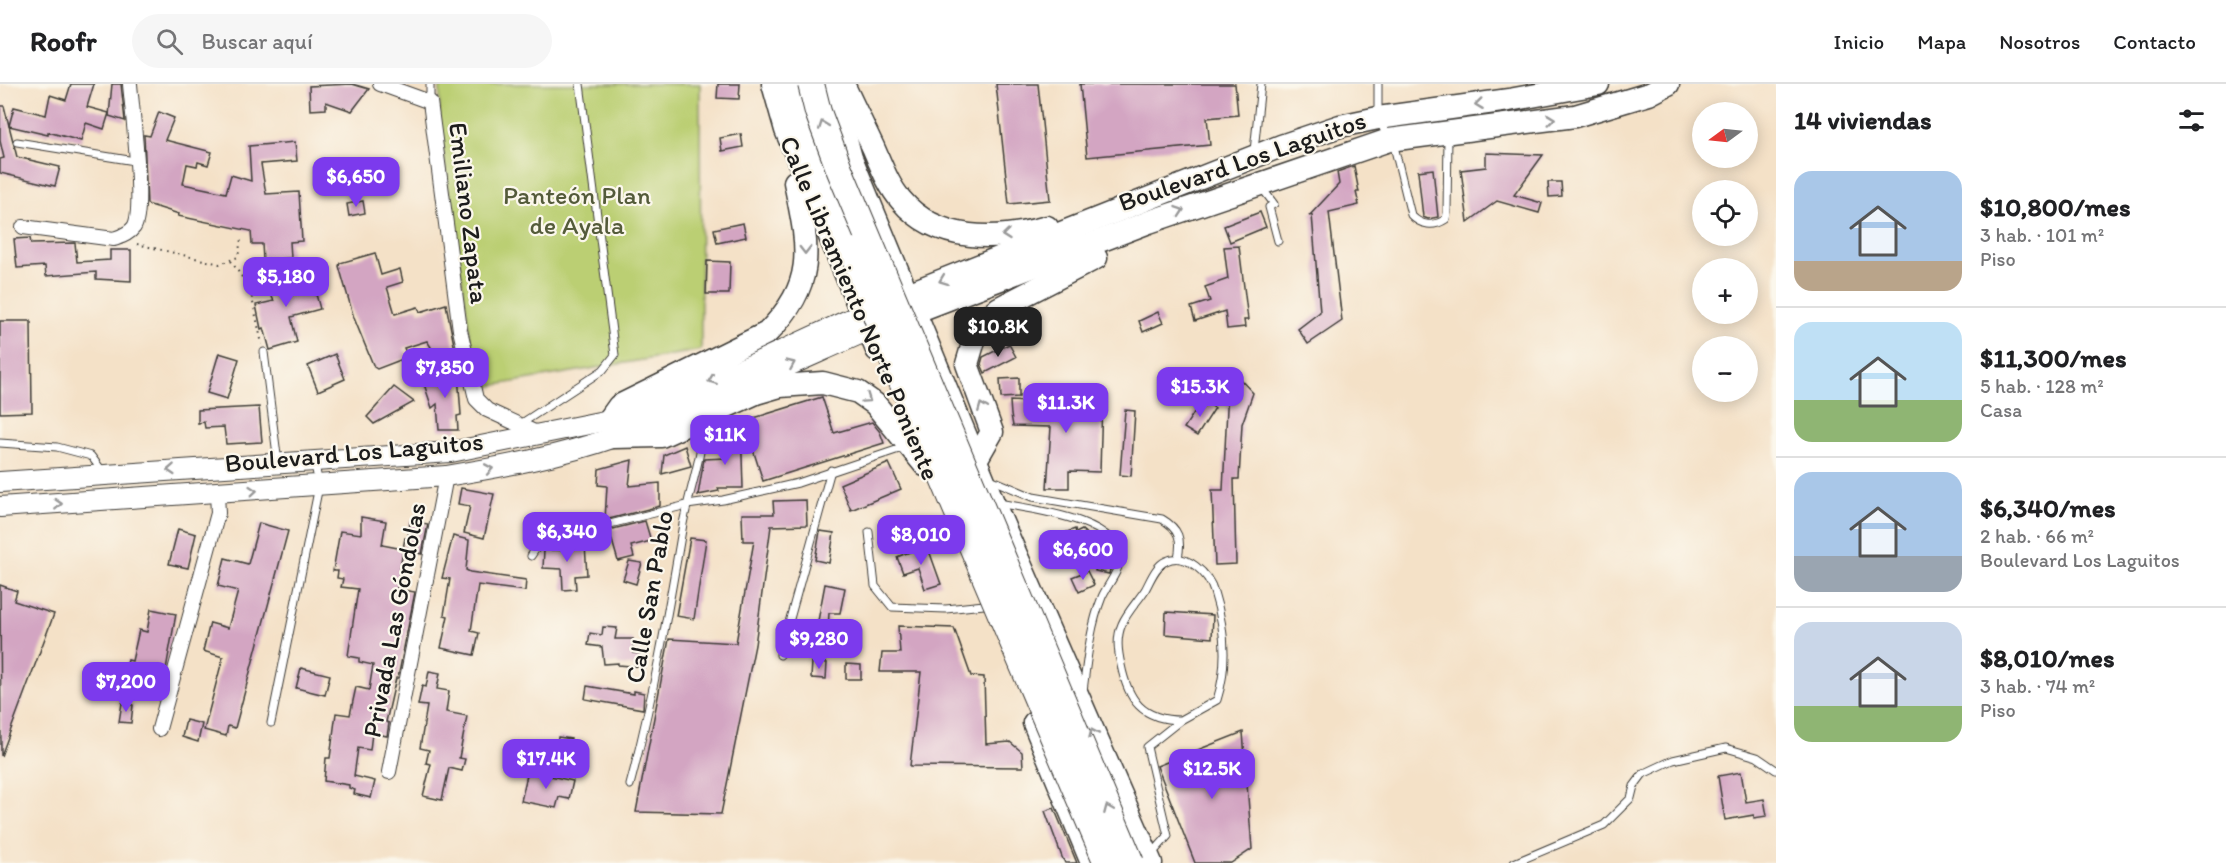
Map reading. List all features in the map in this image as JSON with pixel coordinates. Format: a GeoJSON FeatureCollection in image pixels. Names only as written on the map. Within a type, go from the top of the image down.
{"type":"FeatureCollection","features":[{"type":"Feature","properties":{"kind":"highway","name":"Calle Libramiento Norte Poniente"},"geometry":{"type":"LineString","coordinates":[[789,84],[809,149],[852,251],[894,363],[1107,863]]}},
{"type":"Feature","properties":{"kind":"highway","name":"Calle Libramiento Norte Poniente"},"geometry":{"type":"LineString","coordinates":[[811,84],[818,112],[840,171],[1143,861]]}},
{"type":"Feature","properties":{"kind":"main road","name":"Calle Libramiento Norte Poniente"},"geometry":{"type":"LineString","coordinates":[[773,84],[786,130],[1092,863]]}},
{"type":"Feature","properties":{"kind":"main road","name":"Calle Libramiento Norte Poniente"},"geometry":{"type":"LineString","coordinates":[[831,84],[851,158],[993,502],[1081,705],[1143,861]]}},
{"type":"Feature","properties":{"kind":"main road"},"geometry":{"type":"LineString","coordinates":[[843,84],[888,181],[901,200],[920,217],[944,230],[968,235],[1000,237],[1026,233],[1143,200]]}},
{"type":"Feature","properties":{"kind":"main road","name":"Boulevard Los Laguitos"},"geometry":{"type":"LineString","coordinates":[[910,303],[1143,200],[1340,126],[1598,84]]}},
{"type":"Feature","properties":{"kind":"main road","name":"Boulevard Los Laguitos"},"geometry":{"type":"LineString","coordinates":[[910,303],[1391,140],[1575,116],[1649,94],[1668,84]]}},
{"type":"Feature","properties":{"kind":"main road"},"geometry":{"type":"LineString","coordinates":[[611,429],[619,406],[767,333],[786,314],[797,296],[804,274],[806,245],[786,130]]}},
{"type":"Feature","properties":{"kind":"main road"},"geometry":{"type":"LineString","coordinates":[[980,467],[992,432],[967,364],[978,327],[999,308],[1142,233],[1149,222]]}},
{"type":"Feature","properties":{"kind":"main road"},"geometry":{"type":"LineString","coordinates":[[865,322],[910,303]]}},
{"type":"Feature","properties":{"kind":"main road","name":"Boulevard Los Laguitos"},"geometry":{"type":"LineString","coordinates":[[0,507],[217,494],[446,476],[504,466],[611,429],[715,398],[865,322]]}},
{"type":"Feature","properties":{"kind":"main road"},"geometry":{"type":"LineString","coordinates":[[0,482],[451,452],[540,434],[611,429],[661,436],[780,386],[835,384],[858,392],[875,404],[925,465]]}},
{"type":"Feature","properties":{"kind":"street"},"geometry":{"type":"LineString","coordinates":[[23,227],[114,238],[127,234],[137,219],[130,84]]}},
{"type":"Feature","properties":{"kind":"street"},"geometry":{"type":"LineString","coordinates":[[380,84],[430,102]]}},
{"type":"Feature","properties":{"kind":"street","name":"Emiliano Zapata"},"geometry":{"type":"LineString","coordinates":[[430,102],[460,330],[476,399],[487,410],[540,434]]}},
{"type":"Feature","properties":{"kind":"street","name":"Privada Las Góndolas"},"geometry":{"type":"LineString","coordinates":[[389,772],[446,476]]}},
{"type":"Feature","properties":{"kind":"street"},"geometry":{"type":"LineString","coordinates":[[159,729],[218,513],[217,494]]}},
{"type":"Feature","properties":{"kind":"lane"},"geometry":{"type":"LineString","coordinates":[[430,84],[430,102]]}},
{"type":"Feature","properties":{"kind":"lane"},"geometry":{"type":"LineString","coordinates":[[519,425],[603,370],[615,355],[580,84]]}},
{"type":"Feature","properties":{"kind":"lane"},"geometry":{"type":"LineString","coordinates":[[1253,157],[1261,105],[1260,84]]}},
{"type":"Feature","properties":{"kind":"lane"},"geometry":{"type":"LineString","coordinates":[[1378,84],[1378,118],[1391,140],[1411,215],[1424,225],[1435,224],[1446,219],[1448,132]]}},
{"type":"Feature","properties":{"kind":"lane"},"geometry":{"type":"LineString","coordinates":[[17,142],[135,161]]}},
{"type":"Feature","properties":{"kind":"lane"},"geometry":{"type":"LineString","coordinates":[[1256,184],[1264,188],[1274,204],[1269,207],[1278,241]]}},
{"type":"Feature","properties":{"kind":"lane"},"geometry":{"type":"LineString","coordinates":[[264,352],[278,463]]}},
{"type":"Feature","properties":{"kind":"lane","name":"Calle San Pablo"},"geometry":{"type":"LineString","coordinates":[[630,786],[651,710],[687,505],[702,450],[704,416]]}},
{"type":"Feature","properties":{"kind":"lane"},"geometry":{"type":"LineString","coordinates":[[0,443],[57,447],[91,456],[105,475]]}},
{"type":"Feature","properties":{"kind":"lane"},"geometry":{"type":"LineString","coordinates":[[531,556],[541,541],[687,505],[723,500],[798,483],[831,470],[910,446]]}},
{"type":"Feature","properties":{"kind":"lane"},"geometry":{"type":"LineString","coordinates":[[271,723],[318,486],[315,461]]}},
{"type":"Feature","properties":{"kind":"lane"},"geometry":{"type":"LineString","coordinates":[[980,467],[1033,497],[1162,519],[1173,525],[1179,534],[1181,542],[1178,558]]}},
{"type":"Feature","properties":{"kind":"lane"},"geometry":{"type":"LineString","coordinates":[[780,655],[831,470]]}},
{"type":"Feature","properties":{"kind":"lane"},"geometry":{"type":"LineString","coordinates":[[993,502],[1088,524],[1107,536],[1119,554],[1118,567],[1102,596],[1088,646],[1081,705]]}},
{"type":"Feature","properties":{"kind":"lane"},"geometry":{"type":"LineString","coordinates":[[869,532],[875,586],[892,607],[946,609],[984,605]]}},
{"type":"Feature","properties":{"kind":"lane"},"geometry":{"type":"LineString","coordinates":[[1143,861],[1168,836],[1147,747],[1181,720],[1217,700],[1223,682],[1224,654],[1218,605],[1212,584],[1194,564],[1178,558],[1165,561],[1158,569],[1122,624],[1117,646],[1125,686],[1136,703],[1149,714],[1165,720],[1181,720]]}},
{"type":"Feature","properties":{"kind":"lane"},"geometry":{"type":"LineString","coordinates":[[1514,863],[1604,825],[1631,798],[1634,786],[1643,774],[1673,760],[1726,748],[1757,757],[1776,770]]}},
{"type":"Feature","properties":{"kind":"path"},"geometry":{"type":"LineString","coordinates":[[114,238],[220,264],[238,257],[241,239]]}},
{"type":"Feature","properties":{"kind":"path"},"geometry":{"type":"LineString","coordinates":[[231,260],[250,289],[264,352]]}},
{"type":"Feature","properties":{"kind":"green space","name":"Panteón Plan de Ayala"},"geometry":{"type":"Polygon","coordinates":[[[440,84],[700,84],[701,350],[478,388],[439,124],[440,84]]]}},
{"type":"Feature","properties":{"kind":"building"},"geometry":{"type":"Polygon","coordinates":[[[71,84],[94,84],[87,107],[109,113],[104,129],[86,123],[81,141],[48,132],[48,135],[9,126],[14,107],[46,115],[50,95],[66,100],[71,84]]]}},
{"type":"Feature","properties":{"kind":"building"},"geometry":{"type":"Polygon","coordinates":[[[112,84],[121,84],[125,121],[109,116],[112,84]]]}},
{"type":"Feature","properties":{"kind":"building"},"geometry":{"type":"Polygon","coordinates":[[[352,84],[369,89],[352,111],[326,102],[326,109],[310,110],[309,86],[352,84]]]}},
{"type":"Feature","properties":{"kind":"building"},"geometry":{"type":"Polygon","coordinates":[[[718,84],[740,84],[739,99],[717,98],[718,84]]]}},
{"type":"Feature","properties":{"kind":"building"},"geometry":{"type":"Polygon","coordinates":[[[996,84],[1038,84],[1050,200],[1009,204],[996,84]]]}},
{"type":"Feature","properties":{"kind":"building"},"geometry":{"type":"Polygon","coordinates":[[[1080,84],[1235,84],[1238,115],[1207,118],[1210,145],[1087,157],[1080,84]]]}},
{"type":"Feature","properties":{"kind":"building"},"geometry":{"type":"Polygon","coordinates":[[[0,106],[4,106],[17,157],[60,167],[55,186],[0,173],[0,159],[4,158],[0,141],[0,106]]]}},
{"type":"Feature","properties":{"kind":"building"},"geometry":{"type":"Polygon","coordinates":[[[159,112],[174,118],[165,140],[212,152],[208,165],[198,162],[197,166],[187,164],[183,184],[226,193],[231,175],[251,181],[249,146],[295,142],[297,161],[261,164],[266,194],[299,192],[302,241],[290,242],[291,258],[263,260],[262,244],[252,244],[251,231],[178,216],[179,214],[147,204],[144,135],[150,136],[159,112]]]}},
{"type":"Feature","properties":{"kind":"building"},"geometry":{"type":"Polygon","coordinates":[[[741,134],[743,147],[722,151],[720,138],[741,134]]]}},
{"type":"Feature","properties":{"kind":"building"},"geometry":{"type":"Polygon","coordinates":[[[1486,153],[1543,155],[1514,195],[1542,203],[1539,213],[1497,201],[1468,222],[1461,170],[1486,167],[1486,153]]]}},
{"type":"Feature","properties":{"kind":"building"},"geometry":{"type":"Polygon","coordinates":[[[1354,166],[1359,205],[1329,212],[1342,321],[1308,344],[1298,329],[1320,312],[1312,215],[1309,216],[1339,184],[1337,172],[1354,166]]]}},
{"type":"Feature","properties":{"kind":"building"},"geometry":{"type":"Polygon","coordinates":[[[1433,169],[1438,217],[1428,219],[1423,217],[1418,171],[1433,169]]]}},
{"type":"Feature","properties":{"kind":"building"},"geometry":{"type":"Polygon","coordinates":[[[1548,182],[1561,182],[1562,196],[1549,197],[1548,182]]]}},
{"type":"Feature","properties":{"kind":"building"},"geometry":{"type":"Polygon","coordinates":[[[363,201],[365,213],[349,216],[347,204],[363,201]]]}},
{"type":"Feature","properties":{"kind":"building"},"geometry":{"type":"Polygon","coordinates":[[[1260,212],[1266,227],[1230,242],[1224,226],[1260,212]]]}},
{"type":"Feature","properties":{"kind":"building"},"geometry":{"type":"Polygon","coordinates":[[[743,223],[746,237],[717,243],[714,229],[743,223]]]}},
{"type":"Feature","properties":{"kind":"building"},"geometry":{"type":"Polygon","coordinates":[[[30,238],[31,244],[75,243],[77,262],[110,260],[110,250],[131,250],[131,281],[96,279],[96,272],[46,276],[45,266],[17,268],[14,239],[30,238]]]}},
{"type":"Feature","properties":{"kind":"building"},"geometry":{"type":"Polygon","coordinates":[[[1239,246],[1248,320],[1244,320],[1245,327],[1227,329],[1225,311],[1195,321],[1191,307],[1210,301],[1205,287],[1228,279],[1224,247],[1239,246]]]}},
{"type":"Feature","properties":{"kind":"building"},"geometry":{"type":"Polygon","coordinates":[[[375,253],[381,275],[400,269],[403,282],[387,287],[395,314],[418,307],[420,312],[446,304],[455,350],[420,360],[431,347],[427,341],[404,348],[408,357],[377,369],[374,367],[354,318],[339,266],[340,263],[375,253]]]}},
{"type":"Feature","properties":{"kind":"building"},"geometry":{"type":"Polygon","coordinates":[[[707,261],[730,262],[729,294],[706,294],[707,261]]]}},
{"type":"Feature","properties":{"kind":"building"},"geometry":{"type":"Polygon","coordinates":[[[310,272],[320,309],[291,317],[297,342],[270,350],[264,328],[261,329],[256,305],[274,301],[264,281],[310,272]]]}},
{"type":"Feature","properties":{"kind":"building"},"geometry":{"type":"Polygon","coordinates":[[[1158,312],[1163,323],[1143,332],[1139,321],[1158,312]]]}},
{"type":"Feature","properties":{"kind":"building"},"geometry":{"type":"Polygon","coordinates":[[[0,321],[31,321],[32,412],[0,413],[0,321]]]}},
{"type":"Feature","properties":{"kind":"building"},"geometry":{"type":"Polygon","coordinates":[[[1009,344],[1016,357],[985,373],[981,364],[983,357],[1009,344]]]}},
{"type":"Feature","properties":{"kind":"building"},"geometry":{"type":"Polygon","coordinates":[[[219,353],[239,359],[227,399],[207,393],[219,353]]]}},
{"type":"Feature","properties":{"kind":"building"},"geometry":{"type":"Polygon","coordinates":[[[335,354],[345,379],[318,391],[308,366],[335,354]]]}},
{"type":"Feature","properties":{"kind":"building"},"geometry":{"type":"Polygon","coordinates":[[[458,374],[461,415],[457,416],[458,430],[439,430],[437,404],[432,408],[422,378],[458,374]]]}},
{"type":"Feature","properties":{"kind":"building"},"geometry":{"type":"Polygon","coordinates":[[[1236,375],[1253,393],[1242,424],[1239,479],[1234,479],[1236,564],[1215,565],[1212,490],[1223,490],[1228,388],[1236,375]]]}},
{"type":"Feature","properties":{"kind":"building"},"geometry":{"type":"Polygon","coordinates":[[[1019,378],[1019,397],[1001,398],[1000,379],[1019,378]]]}},
{"type":"Feature","properties":{"kind":"building"},"geometry":{"type":"Polygon","coordinates":[[[394,387],[414,402],[374,424],[367,417],[394,387]]]}},
{"type":"Feature","properties":{"kind":"building"},"geometry":{"type":"Polygon","coordinates":[[[822,397],[834,433],[872,422],[880,432],[884,443],[763,481],[744,421],[822,397]]]}},
{"type":"Feature","properties":{"kind":"building"},"geometry":{"type":"Polygon","coordinates":[[[1053,397],[1102,399],[1100,472],[1069,471],[1069,488],[1047,488],[1051,427],[1013,426],[1011,415],[1010,401],[1053,403],[1053,397]]]}},
{"type":"Feature","properties":{"kind":"building"},"geometry":{"type":"Polygon","coordinates":[[[1202,400],[1215,408],[1197,436],[1184,428],[1202,400]]]}},
{"type":"Feature","properties":{"kind":"building"},"geometry":{"type":"Polygon","coordinates":[[[259,407],[262,442],[226,444],[224,427],[205,428],[204,422],[198,423],[198,410],[259,407]]]}},
{"type":"Feature","properties":{"kind":"building"},"geometry":{"type":"Polygon","coordinates":[[[1125,410],[1135,411],[1131,476],[1120,475],[1125,410]]]}},
{"type":"Feature","properties":{"kind":"building"},"geometry":{"type":"Polygon","coordinates":[[[741,425],[743,488],[718,488],[719,491],[698,495],[704,459],[726,458],[729,454],[724,428],[741,425]]]}},
{"type":"Feature","properties":{"kind":"building"},"geometry":{"type":"Polygon","coordinates":[[[685,446],[691,466],[662,474],[664,455],[685,446]]]}},
{"type":"Feature","properties":{"kind":"building"},"geometry":{"type":"Polygon","coordinates":[[[632,460],[629,486],[660,483],[660,506],[605,520],[607,486],[598,485],[599,469],[632,460]]]}},
{"type":"Feature","properties":{"kind":"building"},"geometry":{"type":"Polygon","coordinates":[[[889,463],[901,489],[851,510],[840,484],[889,463]]]}},
{"type":"Feature","properties":{"kind":"building"},"geometry":{"type":"Polygon","coordinates":[[[461,488],[494,494],[484,538],[464,533],[470,506],[458,504],[461,488]]]}},
{"type":"Feature","properties":{"kind":"building"},"geometry":{"type":"Polygon","coordinates":[[[806,500],[807,525],[771,526],[755,645],[721,814],[636,812],[669,639],[736,643],[754,541],[743,541],[742,514],[774,514],[773,501],[806,500]]]}},
{"type":"Feature","properties":{"kind":"building"},"geometry":{"type":"Polygon","coordinates":[[[361,517],[386,521],[382,545],[403,549],[405,538],[408,539],[410,521],[428,524],[422,554],[403,550],[397,589],[415,592],[398,678],[396,678],[386,722],[389,723],[387,736],[372,733],[370,750],[358,748],[354,776],[375,781],[371,798],[354,794],[355,790],[349,788],[349,785],[324,781],[326,758],[330,758],[336,713],[350,715],[356,687],[369,690],[373,665],[359,662],[359,658],[348,656],[358,589],[341,587],[343,579],[337,578],[338,571],[333,571],[340,531],[361,534],[361,517]]]}},
{"type":"Feature","properties":{"kind":"building"},"geometry":{"type":"Polygon","coordinates":[[[645,521],[651,541],[631,546],[634,557],[618,561],[609,530],[645,521]]]}},
{"type":"Feature","properties":{"kind":"building"},"geometry":{"type":"Polygon","coordinates":[[[259,523],[288,531],[235,728],[228,726],[226,736],[204,730],[223,657],[203,651],[210,623],[228,628],[238,591],[218,586],[225,558],[248,564],[259,523]]]}},
{"type":"Feature","properties":{"kind":"building"},"geometry":{"type":"Polygon","coordinates":[[[178,529],[196,534],[188,568],[169,564],[178,529]]]}},
{"type":"Feature","properties":{"kind":"building"},"geometry":{"type":"Polygon","coordinates":[[[1075,529],[1076,533],[1082,530],[1091,538],[1056,555],[1053,548],[1054,537],[1075,529]]]}},
{"type":"Feature","properties":{"kind":"building"},"geometry":{"type":"Polygon","coordinates":[[[820,531],[834,533],[829,563],[815,560],[820,531]]]}},
{"type":"Feature","properties":{"kind":"building"},"geometry":{"type":"Polygon","coordinates":[[[453,536],[469,540],[466,570],[526,580],[525,591],[478,585],[471,631],[479,633],[474,655],[441,648],[448,616],[444,615],[450,579],[442,578],[453,536]]]}},
{"type":"Feature","properties":{"kind":"building"},"geometry":{"type":"Polygon","coordinates":[[[690,538],[706,540],[694,619],[676,616],[690,538]]]}},
{"type":"Feature","properties":{"kind":"building"},"geometry":{"type":"Polygon","coordinates":[[[585,545],[587,575],[575,576],[576,589],[563,590],[562,569],[543,568],[544,550],[562,550],[562,546],[585,545]]]}},
{"type":"Feature","properties":{"kind":"building"},"geometry":{"type":"Polygon","coordinates":[[[927,545],[941,584],[925,589],[918,568],[903,573],[897,557],[927,545]]]}},
{"type":"Feature","properties":{"kind":"building"},"geometry":{"type":"Polygon","coordinates":[[[1098,555],[1113,557],[1109,574],[1095,571],[1098,555]]]}},
{"type":"Feature","properties":{"kind":"building"},"geometry":{"type":"Polygon","coordinates":[[[629,561],[642,563],[636,584],[623,580],[629,561]]]}},
{"type":"Feature","properties":{"kind":"building"},"geometry":{"type":"Polygon","coordinates":[[[1087,571],[1094,585],[1079,592],[1072,577],[1087,571]]]}},
{"type":"Feature","properties":{"kind":"building"},"geometry":{"type":"Polygon","coordinates":[[[825,584],[845,588],[840,613],[829,613],[827,645],[814,642],[825,584]]]}},
{"type":"Feature","properties":{"kind":"building"},"geometry":{"type":"Polygon","coordinates":[[[0,585],[17,591],[14,601],[54,614],[1,756],[0,585]]]}},
{"type":"Feature","properties":{"kind":"building"},"geometry":{"type":"Polygon","coordinates":[[[151,609],[176,614],[166,669],[143,666],[140,679],[124,676],[128,660],[132,661],[139,630],[147,632],[151,609]]]}},
{"type":"Feature","properties":{"kind":"building"},"geometry":{"type":"Polygon","coordinates":[[[1166,612],[1213,615],[1212,638],[1165,634],[1166,612]]]}},
{"type":"Feature","properties":{"kind":"building"},"geometry":{"type":"Polygon","coordinates":[[[898,626],[954,628],[971,676],[984,677],[986,744],[1010,742],[1022,752],[1023,767],[910,766],[921,672],[880,672],[882,653],[900,653],[898,626]]]}},
{"type":"Feature","properties":{"kind":"building"},"geometry":{"type":"Polygon","coordinates":[[[603,627],[617,628],[615,639],[633,639],[633,653],[646,654],[645,667],[618,665],[618,663],[604,664],[602,647],[588,645],[590,633],[602,635],[603,627]]]}},
{"type":"Feature","properties":{"kind":"building"},"geometry":{"type":"Polygon","coordinates":[[[812,662],[827,663],[826,679],[811,678],[812,662]]]}},
{"type":"Feature","properties":{"kind":"building"},"geometry":{"type":"Polygon","coordinates":[[[846,664],[861,665],[861,679],[846,679],[846,664]]]}},
{"type":"Feature","properties":{"kind":"building"},"geometry":{"type":"Polygon","coordinates":[[[301,668],[330,675],[325,695],[296,688],[301,668]]]}},
{"type":"Feature","properties":{"kind":"building"},"geometry":{"type":"Polygon","coordinates":[[[429,671],[440,673],[437,689],[449,691],[446,712],[467,716],[459,758],[465,759],[462,771],[449,768],[442,800],[423,796],[431,764],[426,763],[429,750],[420,748],[427,706],[418,705],[422,686],[426,687],[429,671]]]}},
{"type":"Feature","properties":{"kind":"building"},"geometry":{"type":"Polygon","coordinates":[[[587,686],[634,694],[634,691],[644,693],[643,709],[585,699],[587,686]]]}},
{"type":"Feature","properties":{"kind":"building"},"geometry":{"type":"Polygon","coordinates":[[[122,703],[133,705],[131,723],[119,722],[122,703]]]}},
{"type":"Feature","properties":{"kind":"building"},"geometry":{"type":"Polygon","coordinates":[[[186,720],[202,724],[198,742],[182,737],[186,720]]]}},
{"type":"Feature","properties":{"kind":"building"},"geometry":{"type":"Polygon","coordinates":[[[1243,732],[1252,849],[1231,863],[1195,863],[1157,766],[1243,732]]]}},
{"type":"Feature","properties":{"kind":"building"},"geometry":{"type":"Polygon","coordinates":[[[558,737],[571,739],[568,757],[556,755],[558,737]]]}},
{"type":"Feature","properties":{"kind":"building"},"geometry":{"type":"Polygon","coordinates":[[[528,771],[573,781],[569,799],[559,797],[556,808],[521,801],[528,771]]]}},
{"type":"Feature","properties":{"kind":"building"},"geometry":{"type":"Polygon","coordinates":[[[1741,772],[1746,802],[1764,799],[1767,816],[1754,818],[1754,815],[1725,820],[1718,776],[1741,772]]]}},
{"type":"Feature","properties":{"kind":"building"},"geometry":{"type":"Polygon","coordinates":[[[1054,808],[1077,863],[1065,863],[1062,857],[1045,811],[1054,808]]]}}]}
